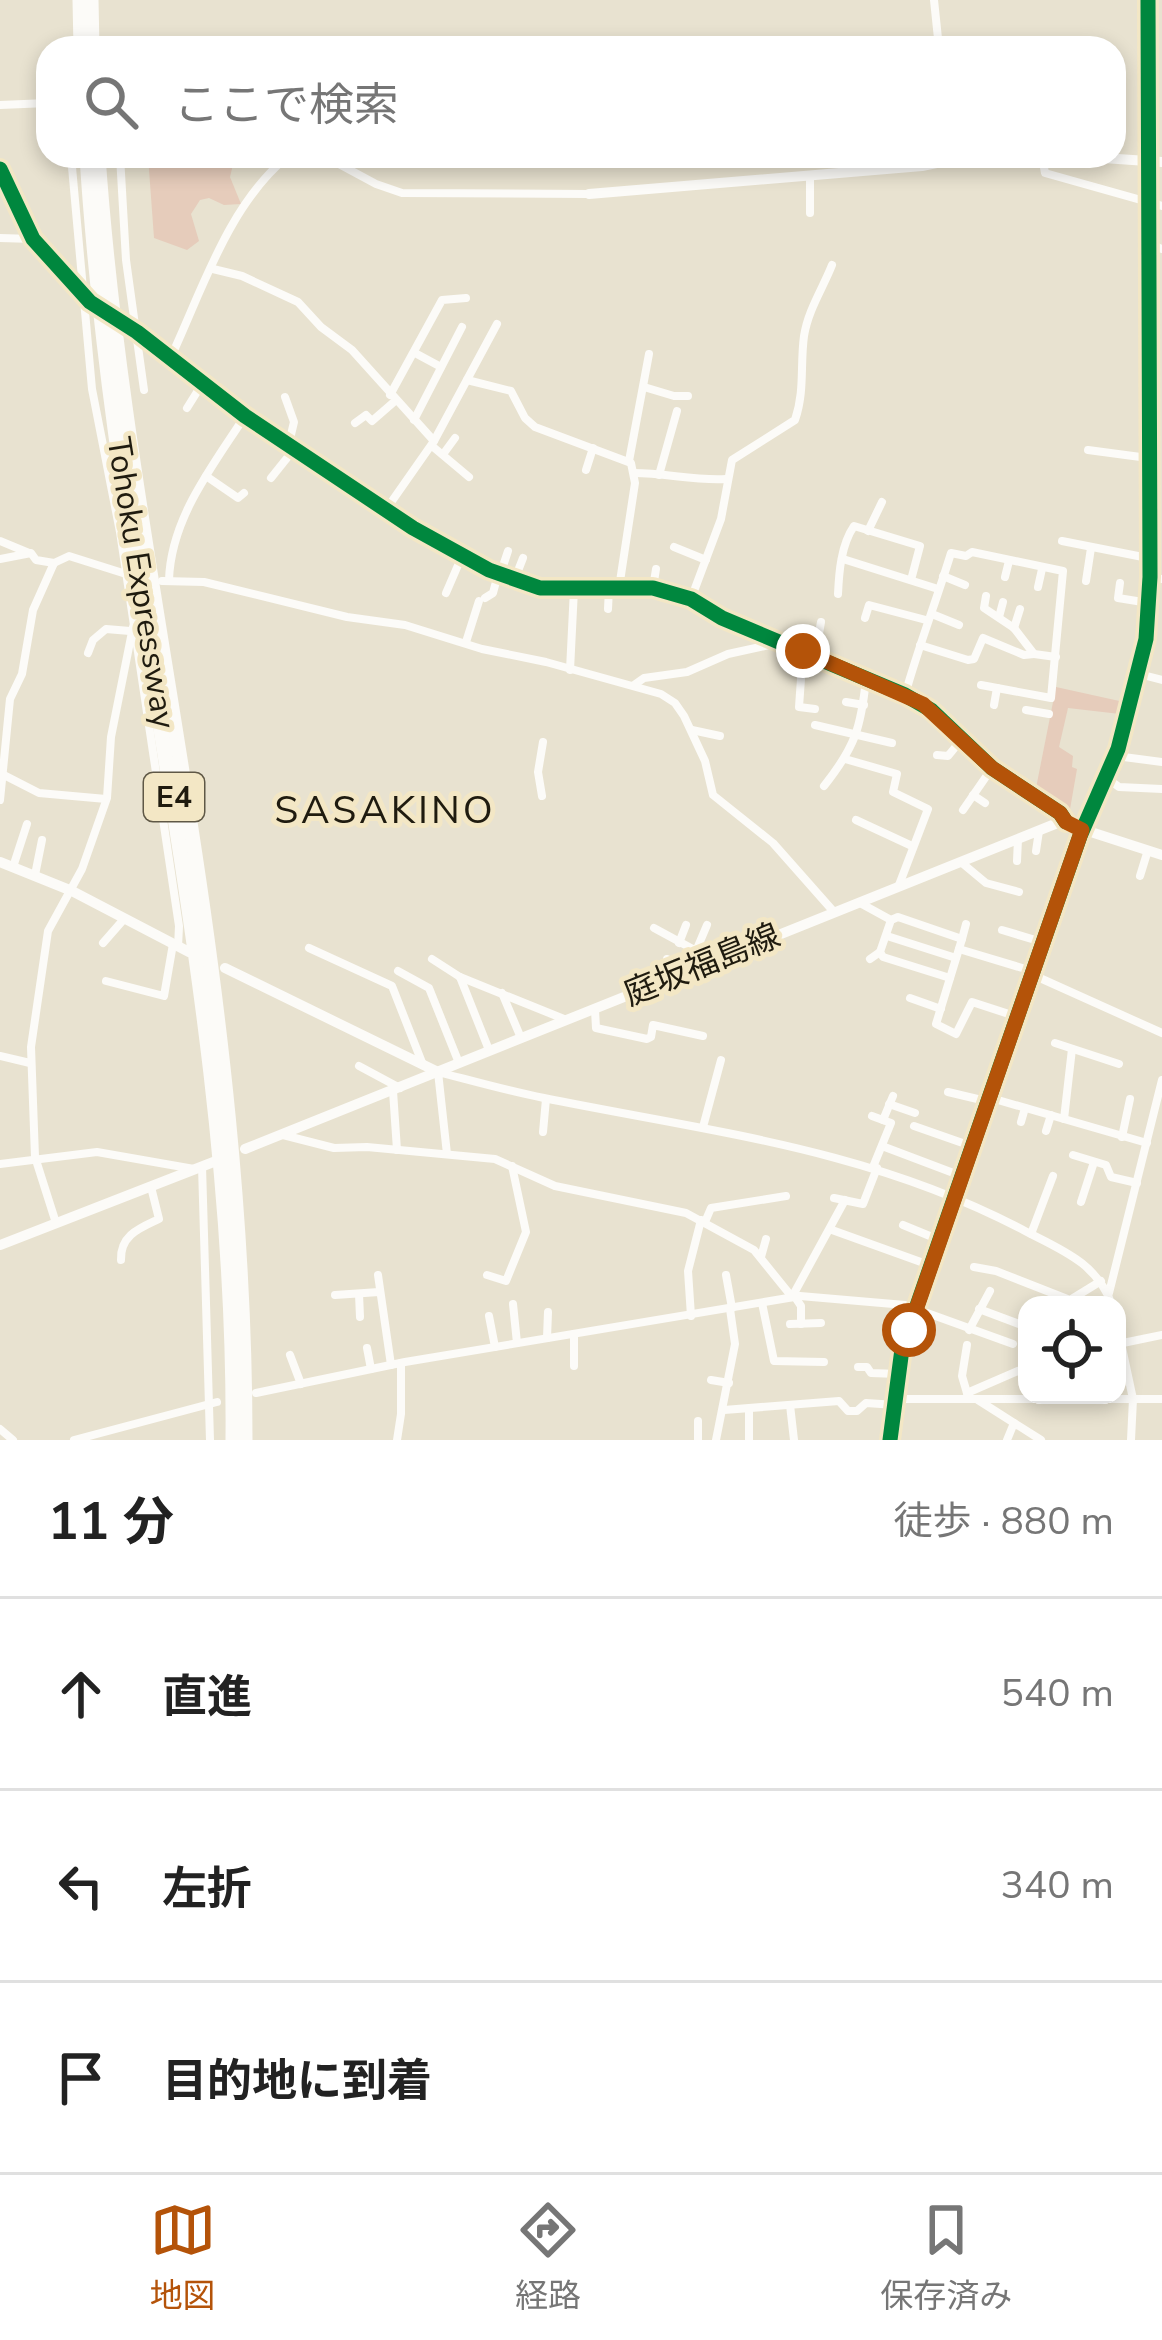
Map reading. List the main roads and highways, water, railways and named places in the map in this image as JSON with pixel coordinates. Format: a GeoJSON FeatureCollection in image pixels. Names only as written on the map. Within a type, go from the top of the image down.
{"type":"FeatureCollection","features":[{"type":"Feature","properties":{"kind":"highway"},"geometry":{"type":"LineString","coordinates":[[80,0],[81,36]]}},
{"type":"Feature","properties":{"kind":"highway"},"geometry":{"type":"LineString","coordinates":[[91,0],[92,36]]}},
{"type":"Feature","properties":{"kind":"highway","name":"Tohoku Expressway"},"geometry":{"type":"LineString","coordinates":[[88,168],[116,423],[215,1087],[232,1307],[233,1440]]}},
{"type":"Feature","properties":{"kind":"highway","name":"Tohoku Expressway"},"geometry":{"type":"LineString","coordinates":[[99,168],[130,443],[226,1084],[243,1307],[245,1440]]}},
{"type":"Feature","properties":{"kind":"district","name":"SASAKINO"},"geometry":{"type":"Point","coordinates":[385,810]}}]}
